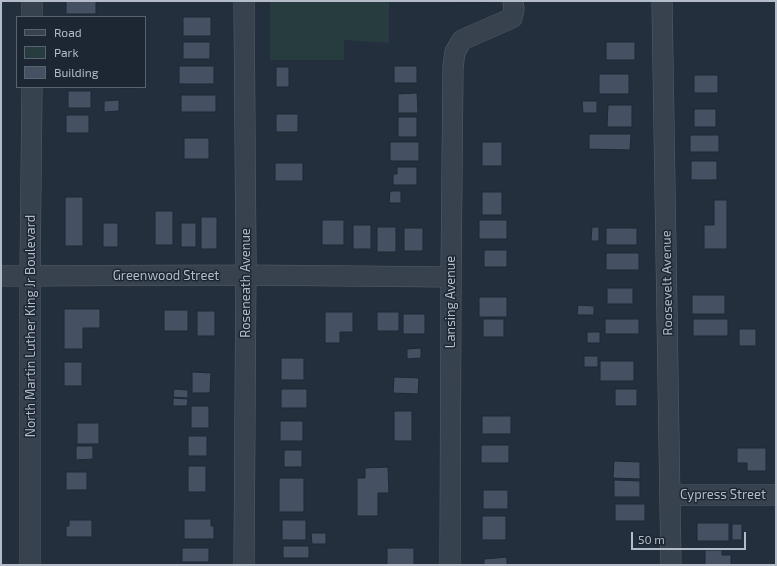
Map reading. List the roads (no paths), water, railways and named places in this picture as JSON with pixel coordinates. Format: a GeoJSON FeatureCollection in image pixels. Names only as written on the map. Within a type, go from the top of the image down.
{"type":"FeatureCollection","features":[{"type":"Feature","properties":{"kind":"street"},"geometry":{"type":"LineString","coordinates":[[32,1],[32,16]]}},
{"type":"Feature","properties":{"kind":"street","name":"Roseneath Avenue"},"geometry":{"type":"LineString","coordinates":[[244,1],[246,276],[244,565]]}},
{"type":"Feature","properties":{"kind":"street","name":"Lansing Avenue"},"geometry":{"type":"LineString","coordinates":[[450,565],[453,67],[456,52],[462,40],[512,18],[514,9],[513,1]]}},
{"type":"Feature","properties":{"kind":"street","name":"Roosevelt Avenue"},"geometry":{"type":"LineString","coordinates":[[662,1],[671,565]]}},
{"type":"Feature","properties":{"kind":"street","name":"North Martin Luther King Jr Boulevard"},"geometry":{"type":"LineString","coordinates":[[30,565],[30,276],[32,88]]}},
{"type":"Feature","properties":{"kind":"street","name":"Greenwood Street"},"geometry":{"type":"LineString","coordinates":[[1,276],[451,277]]}},
{"type":"Feature","properties":{"kind":"street","name":"Cypress Street"},"geometry":{"type":"LineString","coordinates":[[670,495],[776,495]]}}]}
